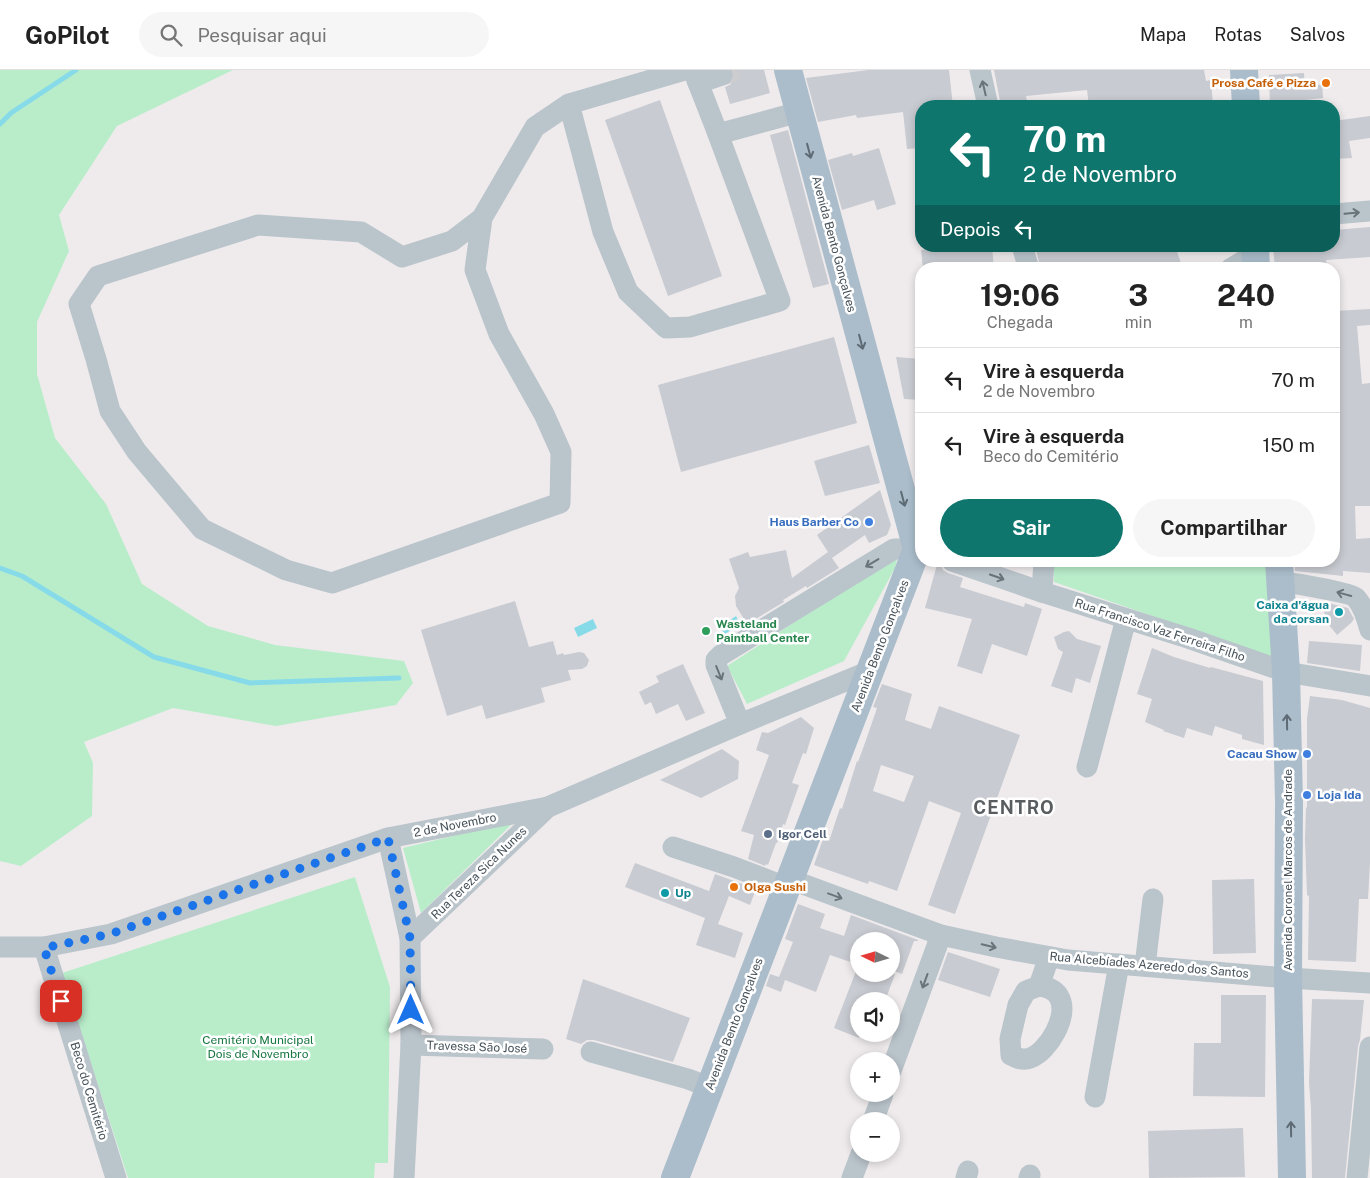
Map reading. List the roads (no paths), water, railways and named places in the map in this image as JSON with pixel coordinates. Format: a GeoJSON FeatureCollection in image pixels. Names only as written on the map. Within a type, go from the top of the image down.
{"type":"FeatureCollection","features":[{"type":"Feature","properties":{"kind":"main road"},"geometry":{"type":"LineString","coordinates":[[1244,70],[1246,100]]}},
{"type":"Feature","properties":{"kind":"main road","name":"Avenida Bento Gonçalves"},"geometry":{"type":"LineString","coordinates":[[793,71],[799,112],[915,535]]}},
{"type":"Feature","properties":{"kind":"main road","name":"Avenida Bento Gonçalves"},"geometry":{"type":"LineString","coordinates":[[675,1178],[787,883],[915,560]]}},
{"type":"Feature","properties":{"kind":"main road","name":"Avenida Coronel Marcos de Andrade"},"geometry":{"type":"LineString","coordinates":[[1280,571],[1286,672],[1289,802],[1288,978],[1292,1178]]}},
{"type":"Feature","properties":{"kind":"street"},"geometry":{"type":"LineString","coordinates":[[980,70],[987,100]]}},
{"type":"Feature","properties":{"kind":"street"},"geometry":{"type":"LineString","coordinates":[[482,218],[475,270],[499,334],[544,414],[561,452],[560,503],[332,583],[286,570],[202,529],[137,452],[110,410],[80,304],[98,276],[258,225],[362,232],[402,257],[452,242],[482,218],[534,127],[569,104],[692,74],[722,75]]}},
{"type":"Feature","properties":{"kind":"street"},"geometry":{"type":"LineString","coordinates":[[569,104],[603,232],[628,292],[666,328],[690,327],[780,300],[718,134],[692,74]]}},
{"type":"Feature","properties":{"kind":"street"},"geometry":{"type":"LineString","coordinates":[[718,134],[799,112]]}},
{"type":"Feature","properties":{"kind":"street"},"geometry":{"type":"LineString","coordinates":[[1340,214],[1370,211]]}},
{"type":"Feature","properties":{"kind":"street"},"geometry":{"type":"LineString","coordinates":[[1243,262],[1255,256]]}},
{"type":"Feature","properties":{"kind":"street"},"geometry":{"type":"LineString","coordinates":[[740,724],[716,665],[716,660],[721,655],[894,549],[915,550]]}},
{"type":"Feature","properties":{"kind":"street","name":"Rua Francisco Vaz Ferreira Filho"},"geometry":{"type":"LineString","coordinates":[[969,567],[1286,672],[1370,686]]}},
{"type":"Feature","properties":{"kind":"street"},"geometry":{"type":"LineString","coordinates":[[1042,592],[1044,567]]}},
{"type":"Feature","properties":{"kind":"street"},"geometry":{"type":"LineString","coordinates":[[1280,571],[1355,597],[1364,609],[1370,630]]}},
{"type":"Feature","properties":{"kind":"street"},"geometry":{"type":"LineString","coordinates":[[1087,767],[1126,619]]}},
{"type":"Feature","properties":{"kind":"street","name":"2 de Novembro"},"geometry":{"type":"LineString","coordinates":[[0,947],[44,948],[110,934],[388,838],[548,806],[870,671]]}},
{"type":"Feature","properties":{"kind":"street","name":"Rua Tereza Sica Nunes"},"geometry":{"type":"LineString","coordinates":[[410,938],[548,806]]}},
{"type":"Feature","properties":{"kind":"street"},"geometry":{"type":"LineString","coordinates":[[388,838],[410,938],[411,1045],[404,1178]]}},
{"type":"Feature","properties":{"kind":"street","name":"Rua Alcebíades Azeredo dos Santos"},"geometry":{"type":"LineString","coordinates":[[673,846],[941,935],[996,947],[1068,960],[1370,983]]}},
{"type":"Feature","properties":{"kind":"street"},"geometry":{"type":"LineString","coordinates":[[1145,966],[1153,899]]}},
{"type":"Feature","properties":{"kind":"street"},"geometry":{"type":"LineString","coordinates":[[898,1052],[941,935]]}},
{"type":"Feature","properties":{"kind":"street","name":"Beco do Cemitério"},"geometry":{"type":"LineString","coordinates":[[44,948],[116,1178]]}},
{"type":"Feature","properties":{"kind":"street"},"geometry":{"type":"LineString","coordinates":[[1040,986],[1050,957]]}},
{"type":"Feature","properties":{"kind":"street"},"geometry":{"type":"LineString","coordinates":[[1095,1097],[1119,964]]}},
{"type":"Feature","properties":{"kind":"street","name":"Travessa São José"},"geometry":{"type":"LineString","coordinates":[[411,1045],[543,1049]]}},
{"type":"Feature","properties":{"kind":"street"},"geometry":{"type":"LineString","coordinates":[[1357,1178],[1365,1147],[1370,1047]]}},
{"type":"Feature","properties":{"kind":"street"},"geometry":{"type":"LineString","coordinates":[[591,1052],[710,1087]]}},
{"type":"Feature","properties":{"kind":"street"},"geometry":{"type":"LineString","coordinates":[[852,1178],[858,1162]]}},
{"type":"Feature","properties":{"kind":"water"},"geometry":{"type":"Polygon","coordinates":[[[736,616],[740,624],[725,634],[720,627],[736,616]]]}},
{"type":"Feature","properties":{"kind":"water"},"geometry":{"type":"Polygon","coordinates":[[[593,619],[597,628],[578,637],[574,628],[593,619]]]}},
{"type":"Feature","properties":{"kind":"waterway"},"geometry":{"type":"LineString","coordinates":[[0,124],[11,113],[76,70]]}},
{"type":"Feature","properties":{"kind":"waterway"},"geometry":{"type":"LineString","coordinates":[[0,568],[22,576],[154,657],[250,683],[399,678]]}},
{"type":"Feature","properties":{"kind":"tunnel"},"geometry":{"type":"LineString","coordinates":[[722,75],[738,70]]}},
{"type":"Feature","properties":{"kind":"place","name":"Prosa Café e Pizza"},"geometry":{"type":"Point","coordinates":[1326,83]}},
{"type":"Feature","properties":{"kind":"place","name":"Haus Barber Co"},"geometry":{"type":"Point","coordinates":[869,522]}},
{"type":"Feature","properties":{"kind":"place","name":"Caixa d'água da corsan"},"geometry":{"type":"Point","coordinates":[1339,612]}},
{"type":"Feature","properties":{"kind":"place","name":"Wasteland Paintball Center"},"geometry":{"type":"Point","coordinates":[706,631]}},
{"type":"Feature","properties":{"kind":"place","name":"Cacau Show"},"geometry":{"type":"Point","coordinates":[1307,754]}},
{"type":"Feature","properties":{"kind":"place","name":"Loja Ida"},"geometry":{"type":"Point","coordinates":[1307,795]}},
{"type":"Feature","properties":{"kind":"place","name":"Igor Cell"},"geometry":{"type":"Point","coordinates":[768,834]}},
{"type":"Feature","properties":{"kind":"place","name":"Olga Sushi"},"geometry":{"type":"Point","coordinates":[734,887]}},
{"type":"Feature","properties":{"kind":"place","name":"Up"},"geometry":{"type":"Point","coordinates":[665,893]}},
{"type":"Feature","properties":{"kind":"district","name":"CENTRO"},"geometry":{"type":"Point","coordinates":[1014,808]}},
{"type":"Feature","properties":{"kind":"park label","name":"Cemitério Municipal Dois de Novembro"},"geometry":{"type":"Point","coordinates":[258,1047]}}]}
